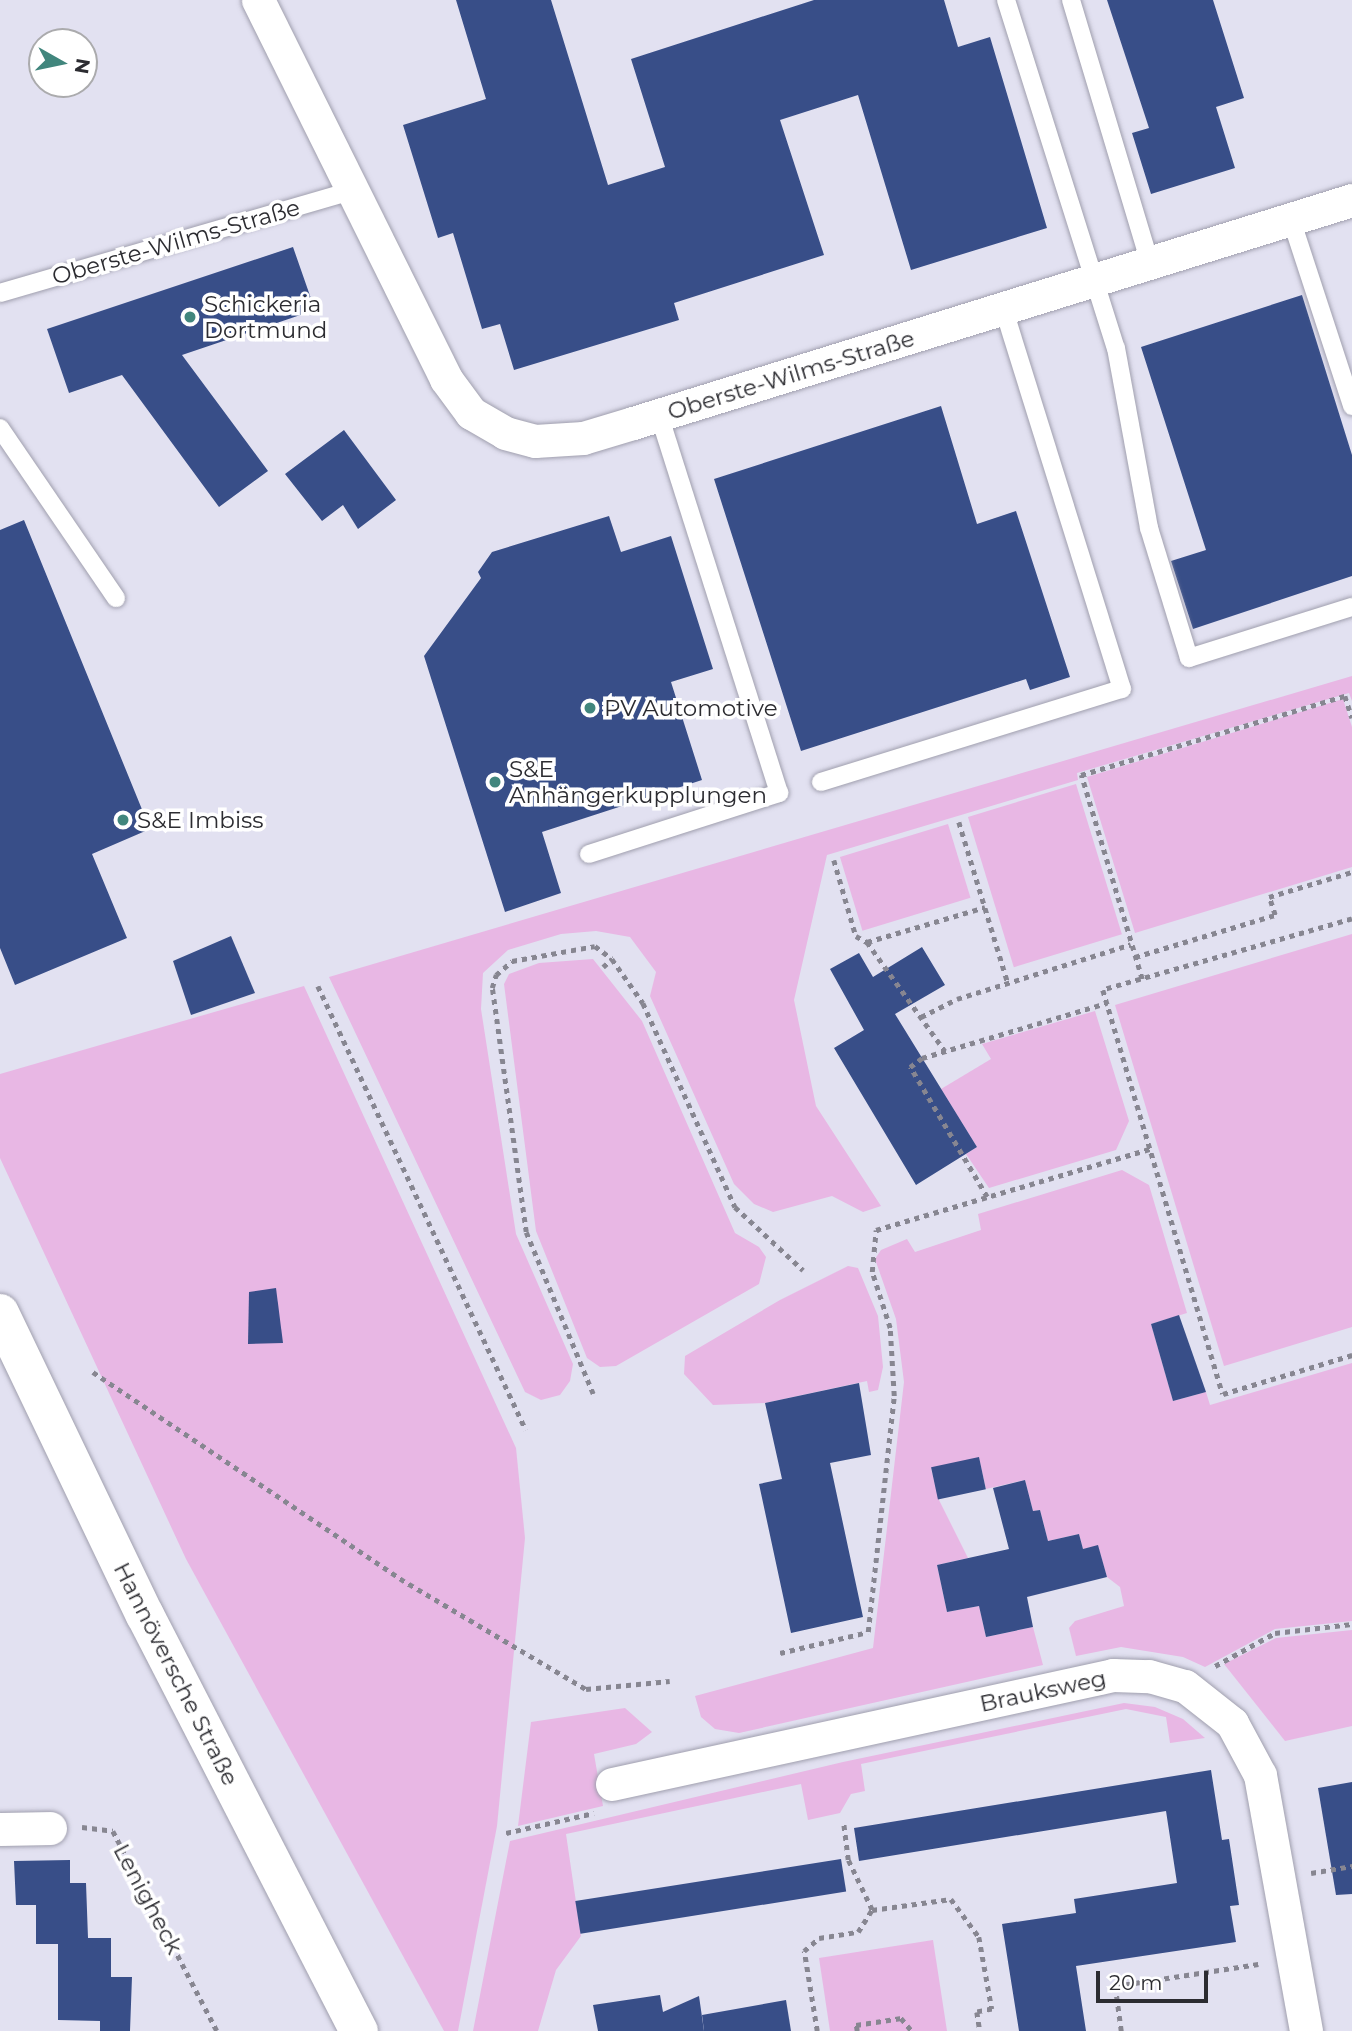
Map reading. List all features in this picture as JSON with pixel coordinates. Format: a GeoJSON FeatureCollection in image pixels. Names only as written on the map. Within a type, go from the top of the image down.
{"type":"FeatureCollection","features":[{"type":"Feature","properties":{"kind":"main road","name":"Hannöversche Straße"},"geometry":{"type":"LineString","coordinates":[[0,1313],[145,1615],[359,2031]]}},
{"type":"Feature","properties":{"kind":"street","name":"Oberste-Wilms-Straße"},"geometry":{"type":"LineString","coordinates":[[258,0],[446,379],[471,413],[505,433],[535,441],[583,438],[1352,200]]}},
{"type":"Feature","properties":{"kind":"street","name":"Brauksweg"},"geometry":{"type":"LineString","coordinates":[[612,1784],[1113,1675],[1149,1676],[1185,1686],[1232,1723],[1261,1775],[1306,2031]]}},
{"type":"Feature","properties":{"kind":"street"},"geometry":{"type":"LineString","coordinates":[[0,1829],[50,1828]]}},
{"type":"Feature","properties":{"kind":"lane"},"geometry":{"type":"LineString","coordinates":[[1006,0],[1116,348],[1149,528],[1189,658],[1352,607]]}},
{"type":"Feature","properties":{"kind":"lane"},"geometry":{"type":"LineString","coordinates":[[1071,0],[1150,264]]}},
{"type":"Feature","properties":{"kind":"lane","name":"Oberste-Wilms-Straße"},"geometry":{"type":"LineString","coordinates":[[0,293],[351,191]]}},
{"type":"Feature","properties":{"kind":"lane"},"geometry":{"type":"LineString","coordinates":[[1291,219],[1352,406]]}},
{"type":"Feature","properties":{"kind":"lane"},"geometry":{"type":"LineString","coordinates":[[821,782],[1122,689],[1004,309]]}},
{"type":"Feature","properties":{"kind":"lane"},"geometry":{"type":"LineString","coordinates":[[589,854],[779,793],[659,415]]}},
{"type":"Feature","properties":{"kind":"lane"},"geometry":{"type":"LineString","coordinates":[[0,428],[116,598]]}},
{"type":"Feature","properties":{"kind":"path"},"geometry":{"type":"LineString","coordinates":[[1142,979],[1081,775],[1345,696],[1352,719]]}},
{"type":"Feature","properties":{"kind":"path"},"geometry":{"type":"LineString","coordinates":[[959,822],[1008,983]]}},
{"type":"Feature","properties":{"kind":"path"},"geometry":{"type":"LineString","coordinates":[[834,860],[856,936],[867,942],[945,1051]]}},
{"type":"Feature","properties":{"kind":"path"},"geometry":{"type":"LineString","coordinates":[[1135,957],[1275,915],[1269,897],[1352,872]]}},
{"type":"Feature","properties":{"kind":"path"},"geometry":{"type":"LineString","coordinates":[[867,942],[985,906]]}},
{"type":"Feature","properties":{"kind":"path"},"geometry":{"type":"LineString","coordinates":[[1352,919],[1103,990],[1223,1394],[1352,1355]]}},
{"type":"Feature","properties":{"kind":"path"},"geometry":{"type":"LineString","coordinates":[[921,1017],[957,999],[1131,944]]}},
{"type":"Feature","properties":{"kind":"path"},"geometry":{"type":"LineString","coordinates":[[593,1394],[526,1232],[492,988],[496,975],[512,961],[563,948],[595,946],[612,959],[643,1003],[735,1207],[803,1270]]}},
{"type":"Feature","properties":{"kind":"path"},"geometry":{"type":"LineString","coordinates":[[603,967],[612,959]]}},
{"type":"Feature","properties":{"kind":"path"},"geometry":{"type":"LineString","coordinates":[[318,986],[526,1430]]}},
{"type":"Feature","properties":{"kind":"path"},"geometry":{"type":"LineString","coordinates":[[987,1198],[910,1067],[945,1051],[1107,1003]]}},
{"type":"Feature","properties":{"kind":"path"},"geometry":{"type":"LineString","coordinates":[[780,1653],[868,1632],[894,1396],[890,1328],[872,1272],[876,1230],[1150,1149]]}},
{"type":"Feature","properties":{"kind":"path"},"geometry":{"type":"LineString","coordinates":[[93,1372],[410,1584],[586,1689],[670,1682]]}},
{"type":"Feature","properties":{"kind":"path"},"geometry":{"type":"LineString","coordinates":[[1185,1686],[1243,1648],[1275,1633],[1352,1624]]}},
{"type":"Feature","properties":{"kind":"path"},"geometry":{"type":"LineString","coordinates":[[506,1833],[606,1811],[612,1784]]}},
{"type":"Feature","properties":{"kind":"path"},"geometry":{"type":"LineString","coordinates":[[843,1821],[848,1860],[872,1910]]}},
{"type":"Feature","properties":{"kind":"path","name":"Lenigheck"},"geometry":{"type":"LineString","coordinates":[[50,1828],[102,1826],[113,1831],[217,2031]]}},
{"type":"Feature","properties":{"kind":"path"},"geometry":{"type":"LineString","coordinates":[[817,2031],[804,1951],[819,1938],[858,1931],[872,1910],[951,1899],[979,1937],[992,2009],[977,2012],[980,2031]]}},
{"type":"Feature","properties":{"kind":"path"},"geometry":{"type":"LineString","coordinates":[[1121,2031],[1115,1986],[1294,1958]]}},
{"type":"Feature","properties":{"kind":"path"},"geometry":{"type":"LineString","coordinates":[[857,2031],[856,2025],[901,2018],[912,2031]]}},
{"type":"Feature","properties":{"kind":"shaded area"},"geometry":{"type":"Polygon","coordinates":[[[1352,676],[1352,701],[1349,693],[1077,773],[1078,780],[827,855],[794,1000],[816,1106],[881,1206],[863,1212],[832,1196],[773,1212],[754,1204],[734,1184],[650,996],[656,972],[630,937],[596,931],[561,934],[508,950],[483,973],[481,1009],[516,1234],[573,1364],[570,1381],[560,1395],[541,1400],[525,1392],[329,977],[1352,676]]]}},
{"type":"Feature","properties":{"kind":"shaded area"},"geometry":{"type":"Polygon","coordinates":[[[1343,699],[1352,727],[1352,867],[1135,933],[1087,777],[1343,699]]]}},
{"type":"Feature","properties":{"kind":"shaded area"},"geometry":{"type":"Polygon","coordinates":[[[1076,784],[1122,934],[1014,967],[968,817],[1076,784]]]}},
{"type":"Feature","properties":{"kind":"shaded area"},"geometry":{"type":"Polygon","coordinates":[[[948,824],[971,898],[862,931],[840,857],[948,824]]]}},
{"type":"Feature","properties":{"kind":"shaded area"},"geometry":{"type":"Polygon","coordinates":[[[1352,934],[1352,1327],[1224,1366],[1115,1005],[1352,934]]]}},
{"type":"Feature","properties":{"kind":"shaded area"},"geometry":{"type":"Polygon","coordinates":[[[593,959],[642,1021],[735,1233],[759,1247],[766,1257],[759,1284],[616,1366],[600,1367],[587,1358],[536,1231],[504,984],[509,974],[539,963],[593,959]]]}},
{"type":"Feature","properties":{"kind":"shaded area"},"geometry":{"type":"Polygon","coordinates":[[[304,986],[516,1448],[525,1538],[497,1826],[458,2031],[444,2031],[186,1559],[0,1158],[0,1074],[304,986]]]}},
{"type":"Feature","properties":{"kind":"shaded area"},"geometry":{"type":"Polygon","coordinates":[[[1095,1011],[1129,1121],[1116,1150],[989,1188],[966,1154],[977,1147],[941,1089],[991,1059],[982,1044],[1095,1011]]]}},
{"type":"Feature","properties":{"kind":"shaded area"},"geometry":{"type":"Polygon","coordinates":[[[1122,1170],[1149,1185],[1187,1313],[1151,1324],[1173,1401],[1206,1392],[1210,1405],[1352,1363],[1352,1621],[1275,1629],[1205,1667],[1183,1657],[1121,1647],[1076,1656],[1069,1628],[1075,1621],[1124,1606],[1120,1587],[1107,1577],[1098,1546],[1083,1549],[1079,1534],[1048,1541],[1040,1510],[1033,1511],[1025,1480],[986,1489],[979,1458],[931,1469],[939,1500],[968,1558],[937,1565],[947,1612],[979,1606],[986,1637],[1033,1627],[1043,1665],[739,1733],[715,1729],[701,1717],[695,1696],[873,1648],[904,1382],[896,1319],[875,1259],[881,1250],[907,1239],[915,1252],[981,1230],[978,1214],[1122,1170]]]}},
{"type":"Feature","properties":{"kind":"shaded area"},"geometry":{"type":"Polygon","coordinates":[[[848,1266],[858,1268],[878,1316],[883,1367],[878,1390],[869,1392],[867,1381],[765,1403],[713,1405],[684,1374],[685,1356],[780,1300],[848,1266]]]}},
{"type":"Feature","properties":{"kind":"shaded area"},"geometry":{"type":"Polygon","coordinates":[[[1352,1630],[1352,1726],[1285,1741],[1224,1664],[1276,1638],[1352,1630]]]}},
{"type":"Feature","properties":{"kind":"shaded area"},"geometry":{"type":"Polygon","coordinates":[[[1124,1703],[1155,1707],[1183,1719],[1205,1738],[1170,1743],[1166,1717],[1126,1709],[861,1764],[865,1791],[851,1794],[840,1813],[808,1820],[801,1784],[566,1834],[581,1936],[556,1970],[538,2031],[473,2031],[510,1841],[843,1762],[1124,1703]]]}},
{"type":"Feature","properties":{"kind":"shaded area"},"geometry":{"type":"Polygon","coordinates":[[[625,1708],[652,1732],[636,1744],[594,1754],[603,1806],[518,1826],[531,1722],[625,1708]]]}},
{"type":"Feature","properties":{"kind":"shaded area"},"geometry":{"type":"Polygon","coordinates":[[[933,1940],[947,2031],[830,2031],[819,1958],[933,1940]]]}},
{"type":"Feature","properties":{"kind":"building"},"geometry":{"type":"Polygon","coordinates":[[[456,0],[551,0],[608,185],[665,167],[631,59],[814,0],[944,0],[958,47],[990,37],[1047,228],[911,270],[858,95],[780,120],[824,255],[674,303],[679,320],[514,370],[500,324],[482,329],[453,233],[438,238],[403,125],[486,99],[456,0]]]}},
{"type":"Feature","properties":{"kind":"building"},"geometry":{"type":"Polygon","coordinates":[[[1107,0],[1213,0],[1244,98],[1216,107],[1235,168],[1151,194],[1132,133],[1149,128],[1107,0]]]}},
{"type":"Feature","properties":{"kind":"building","name":"Schickeria Dortmund"},"geometry":{"type":"Polygon","coordinates":[[[293,247],[315,310],[182,355],[268,471],[219,507],[122,375],[69,393],[47,329],[293,247]]]}},
{"type":"Feature","properties":{"kind":"building"},"geometry":{"type":"Polygon","coordinates":[[[1302,295],[1352,455],[1352,576],[1193,629],[1171,561],[1206,550],[1141,347],[1302,295]]]}},
{"type":"Feature","properties":{"kind":"building"},"geometry":{"type":"Polygon","coordinates":[[[941,406],[977,524],[1016,511],[1070,677],[1030,690],[1026,679],[801,751],[714,479],[941,406]]]}},
{"type":"Feature","properties":{"kind":"building"},"geometry":{"type":"Polygon","coordinates":[[[344,430],[396,500],[358,529],[343,505],[322,521],[285,474],[344,430]]]}},
{"type":"Feature","properties":{"kind":"building","name":"PV Automotive"},"geometry":{"type":"Polygon","coordinates":[[[609,516],[621,552],[671,536],[713,669],[671,682],[702,780],[542,832],[561,893],[505,912],[424,656],[481,578],[478,572],[492,552],[609,516]]]}},
{"type":"Feature","properties":{"kind":"building"},"geometry":{"type":"Polygon","coordinates":[[[24,520],[150,829],[92,854],[127,938],[15,985],[0,948],[0,530],[24,520]]]}},
{"type":"Feature","properties":{"kind":"building"},"geometry":{"type":"Polygon","coordinates":[[[231,936],[255,993],[191,1015],[173,961],[231,936]]]}},
{"type":"Feature","properties":{"kind":"building"},"geometry":{"type":"Polygon","coordinates":[[[922,947],[945,985],[895,1014],[977,1147],[916,1185],[834,1048],[864,1030],[830,969],[859,953],[873,977],[922,947]]]}},
{"type":"Feature","properties":{"kind":"building"},"geometry":{"type":"Polygon","coordinates":[[[276,1288],[283,1343],[248,1344],[249,1292],[276,1288]]]}},
{"type":"Feature","properties":{"kind":"building"},"geometry":{"type":"Polygon","coordinates":[[[1179,1315],[1206,1392],[1173,1401],[1151,1324],[1179,1315]]]}},
{"type":"Feature","properties":{"kind":"building"},"geometry":{"type":"Polygon","coordinates":[[[859,1383],[871,1455],[830,1463],[863,1617],[791,1633],[759,1484],[782,1479],[765,1403],[859,1383]]]}},
{"type":"Feature","properties":{"kind":"building"},"geometry":{"type":"Polygon","coordinates":[[[979,1457],[986,1489],[938,1499],[931,1467],[979,1457]]]}},
{"type":"Feature","properties":{"kind":"building"},"geometry":{"type":"Polygon","coordinates":[[[1025,1480],[1033,1511],[1040,1510],[1048,1541],[1079,1534],[1083,1549],[1098,1545],[1107,1577],[1027,1597],[1033,1627],[986,1637],[979,1606],[947,1612],[937,1565],[1009,1549],[993,1488],[1025,1480]]]}},
{"type":"Feature","properties":{"kind":"building"},"geometry":{"type":"Polygon","coordinates":[[[1211,1770],[1222,1840],[1229,1839],[1239,1905],[1230,1906],[1236,1942],[1076,1966],[1086,2031],[1019,2031],[1002,1924],[1076,1913],[1074,1899],[1177,1883],[1166,1811],[859,1861],[854,1828],[1211,1770]]]}},
{"type":"Feature","properties":{"kind":"building"},"geometry":{"type":"Polygon","coordinates":[[[1352,1782],[1352,1894],[1336,1895],[1318,1788],[1352,1782]]]}},
{"type":"Feature","properties":{"kind":"building"},"geometry":{"type":"Polygon","coordinates":[[[841,1859],[846,1892],[580,1934],[575,1901],[841,1859]]]}},
{"type":"Feature","properties":{"kind":"building"},"geometry":{"type":"Polygon","coordinates":[[[70,1860],[70,1883],[86,1883],[88,1938],[111,1938],[111,1977],[132,1977],[130,2031],[100,2031],[100,2021],[58,2020],[58,1944],[36,1944],[36,1905],[16,1905],[14,1861],[70,1860]]]}},
{"type":"Feature","properties":{"kind":"building"},"geometry":{"type":"Polygon","coordinates":[[[660,1995],[663,2012],[699,1996],[704,2031],[598,2031],[593,2005],[660,1995]]]}},
{"type":"Feature","properties":{"kind":"building"},"geometry":{"type":"Polygon","coordinates":[[[786,2000],[791,2031],[704,2031],[702,2015],[786,2000]]]}},
{"type":"Feature","properties":{"kind":"place","name":"Schickeria Dortmund"},"geometry":{"type":"Point","coordinates":[190,317]}},
{"type":"Feature","properties":{"kind":"place","name":"PV Automotive"},"geometry":{"type":"Point","coordinates":[590,708]}},
{"type":"Feature","properties":{"kind":"place","name":"S&E Anhängerkupplungen"},"geometry":{"type":"Point","coordinates":[495,782]}},
{"type":"Feature","properties":{"kind":"place","name":"S&E Imbiss"},"geometry":{"type":"Point","coordinates":[123,820]}}]}
